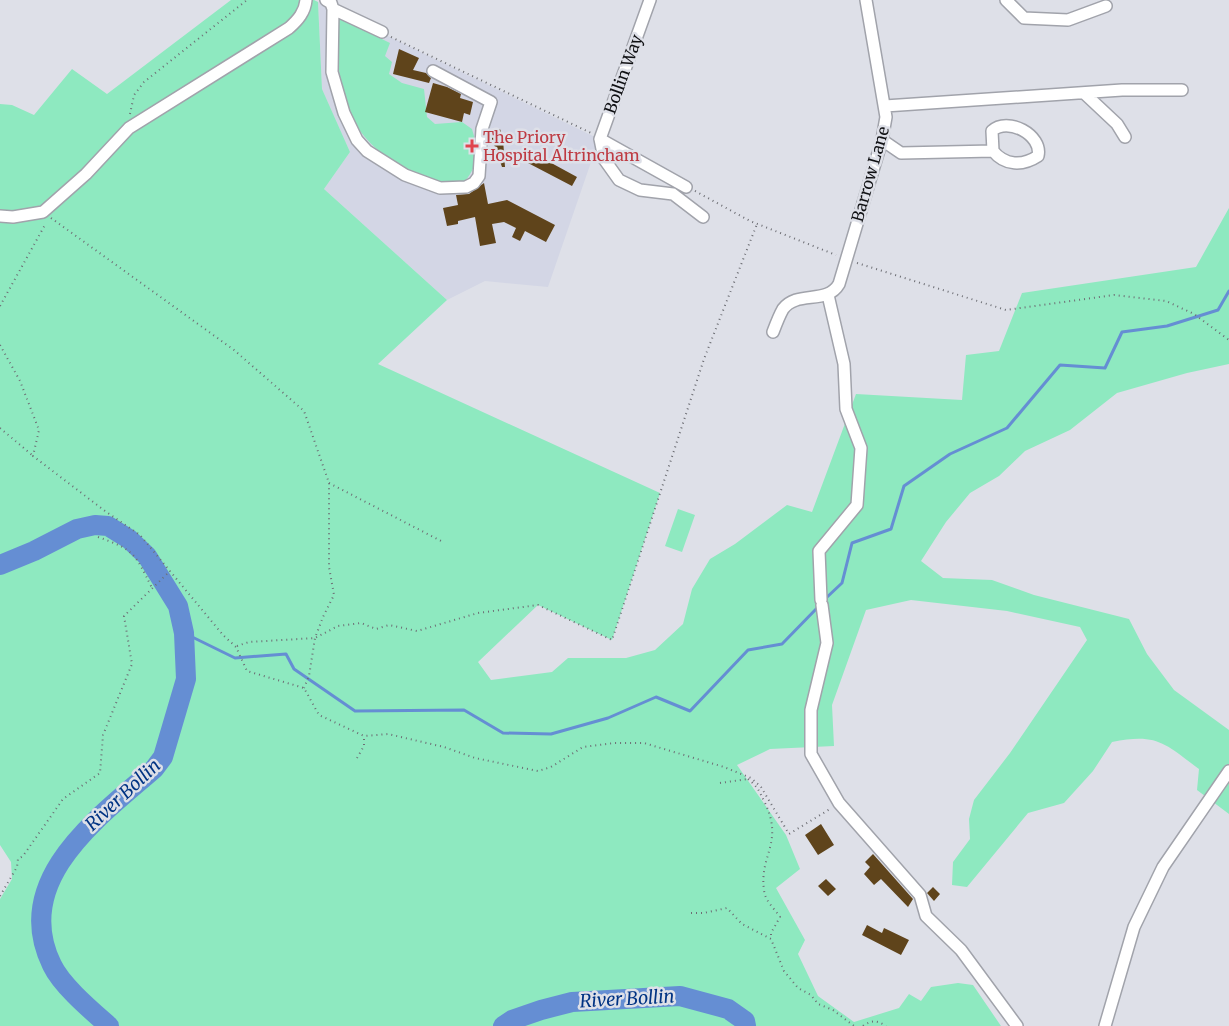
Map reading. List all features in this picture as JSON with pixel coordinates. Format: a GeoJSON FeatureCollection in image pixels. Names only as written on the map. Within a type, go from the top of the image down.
{"type":"FeatureCollection","features":[{"type":"Feature","properties":{"kind":"street"},"geometry":{"type":"LineString","coordinates":[[0,216],[13,217],[43,212],[86,174],[129,128],[289,28],[300,18],[306,7],[306,0]]}},
{"type":"Feature","properties":{"kind":"street","name":"Bollin Way"},"geometry":{"type":"LineString","coordinates":[[600,138],[650,0]]}},
{"type":"Feature","properties":{"kind":"street","name":"Barrow Lane"},"geometry":{"type":"LineString","coordinates":[[828,295],[835,291],[844,273],[846,259],[882,140],[886,117],[866,0]]}},
{"type":"Feature","properties":{"kind":"street"},"geometry":{"type":"LineString","coordinates":[[1006,0],[1024,18],[1068,20],[1106,6]]}},
{"type":"Feature","properties":{"kind":"street"},"geometry":{"type":"LineString","coordinates":[[329,4],[382,32]]}},
{"type":"Feature","properties":{"kind":"street"},"geometry":{"type":"LineString","coordinates":[[329,4],[332,72],[342,106],[357,140],[375,157],[418,181],[440,188],[466,187],[474,183],[479,176],[482,128],[491,102],[433,71]]}},
{"type":"Feature","properties":{"kind":"street"},"geometry":{"type":"LineString","coordinates":[[885,106],[1084,93],[1182,90]]}},
{"type":"Feature","properties":{"kind":"street"},"geometry":{"type":"LineString","coordinates":[[1084,93],[1117,124],[1125,137]]}},
{"type":"Feature","properties":{"kind":"street"},"geometry":{"type":"LineString","coordinates":[[600,138],[686,187]]}},
{"type":"Feature","properties":{"kind":"street"},"geometry":{"type":"LineString","coordinates":[[600,138],[604,159],[619,180],[640,190],[673,194],[703,217]]}},
{"type":"Feature","properties":{"kind":"street"},"geometry":{"type":"LineString","coordinates":[[882,140],[901,153],[994,151]]}},
{"type":"Feature","properties":{"kind":"street"},"geometry":{"type":"LineString","coordinates":[[773,332],[784,308],[793,301],[828,295],[844,364],[846,409],[861,448],[857,504],[819,551],[827,643],[811,710],[811,754],[839,803],[920,895],[926,916],[961,950],[1017,1026]]}},
{"type":"Feature","properties":{"kind":"street"},"geometry":{"type":"LineString","coordinates":[[1105,1026],[1134,927],[1163,866],[1229,771]]}},
{"type":"Feature","properties":{"kind":"path"},"geometry":{"type":"LineString","coordinates":[[129,128],[130,107],[134,95],[144,82],[247,0]]}},
{"type":"Feature","properties":{"kind":"path"},"geometry":{"type":"LineString","coordinates":[[382,32],[600,138]]}},
{"type":"Feature","properties":{"kind":"path"},"geometry":{"type":"LineString","coordinates":[[686,187],[757,224],[846,259],[1006,310],[1114,295],[1166,301],[1194,314],[1229,340]]}},
{"type":"Feature","properties":{"kind":"path"},"geometry":{"type":"LineString","coordinates":[[0,306],[49,217],[234,350],[298,403],[310,422],[329,483],[328,567],[334,595],[315,638],[309,676],[304,688],[319,715],[364,736],[388,734],[444,746],[475,758],[538,771],[551,767],[583,747],[614,743],[644,743],[724,767],[752,778],[761,787],[789,834],[839,803]]}},
{"type":"Feature","properties":{"kind":"path"},"geometry":{"type":"LineString","coordinates":[[236,646],[250,642],[315,638],[338,626],[361,623],[376,629],[389,625],[417,631],[478,612],[538,605],[612,640],[704,359],[757,224]]}},
{"type":"Feature","properties":{"kind":"path"},"geometry":{"type":"LineString","coordinates":[[0,345],[20,380],[39,430],[32,456]]}},
{"type":"Feature","properties":{"kind":"path"},"geometry":{"type":"LineString","coordinates":[[0,428],[32,456],[140,535],[224,635],[236,646],[247,670],[304,688]]}},
{"type":"Feature","properties":{"kind":"path"},"geometry":{"type":"LineString","coordinates":[[329,483],[443,542]]}},
{"type":"Feature","properties":{"kind":"path"},"geometry":{"type":"LineString","coordinates":[[98,537],[125,546],[138,560],[152,588]]}},
{"type":"Feature","properties":{"kind":"path"},"geometry":{"type":"LineString","coordinates":[[0,896],[17,867],[18,859],[23,856],[63,798],[100,773],[102,735],[132,664],[124,616],[170,570]]}},
{"type":"Feature","properties":{"kind":"path"},"geometry":{"type":"LineString","coordinates":[[357,758],[364,746],[364,736]]}},
{"type":"Feature","properties":{"kind":"path"},"geometry":{"type":"LineString","coordinates":[[720,782],[752,778]]}},
{"type":"Feature","properties":{"kind":"path"},"geometry":{"type":"LineString","coordinates":[[748,779],[762,793],[772,819],[772,846],[764,880],[764,892],[780,917],[771,932],[771,939],[784,971],[798,988],[811,995],[818,1004],[833,1010],[854,1026]]}},
{"type":"Feature","properties":{"kind":"path"},"geometry":{"type":"LineString","coordinates":[[691,913],[704,913],[727,908],[742,924],[771,939]]}},
{"type":"Feature","properties":{"kind":"path"},"geometry":{"type":"LineString","coordinates":[[863,1026],[869,1021],[879,1022],[886,1026]]}},
{"type":"Feature","properties":{"kind":"shaded area","name":"The Priory Hospital Altrincham"},"geometry":{"type":"Polygon","coordinates":[[[318,2],[599,139],[548,287],[485,281],[447,300],[324,189],[350,152],[322,89],[318,2]]]}},
{"type":"Feature","properties":{"kind":"green space"},"geometry":{"type":"Polygon","coordinates":[[[231,0],[314,0],[318,2],[322,89],[350,152],[324,189],[447,300],[378,364],[660,493],[612,640],[538,605],[478,662],[491,680],[552,672],[568,658],[626,658],[655,650],[683,624],[692,589],[710,559],[735,544],[787,505],[812,512],[856,394],[962,400],[966,355],[999,351],[1022,293],[1196,267],[1229,208],[1229,364],[1187,373],[1117,393],[1070,430],[1025,451],[999,476],[970,493],[946,522],[921,561],[943,578],[992,580],[1034,595],[1129,619],[1147,654],[1174,690],[1229,730],[1229,814],[1197,790],[1199,769],[1168,747],[1159,742],[1140,739],[1112,742],[1093,771],[1064,803],[1028,813],[967,887],[952,885],[953,862],[970,839],[969,819],[974,800],[1010,753],[1087,640],[1080,627],[1007,611],[911,600],[866,610],[832,705],[834,746],[770,749],[737,765],[786,835],[800,869],[776,888],[805,940],[798,954],[818,996],[854,1022],[899,1008],[909,994],[921,1001],[931,987],[958,983],[973,985],[1001,1026],[0,1026],[0,899],[12,879],[11,862],[0,845],[0,104],[12,105],[34,115],[72,69],[107,94],[231,0]]]}},
{"type":"Feature","properties":{"kind":"green space"},"geometry":{"type":"Polygon","coordinates":[[[339,18],[390,43],[385,56],[392,62],[389,74],[402,83],[424,89],[427,117],[435,124],[462,122],[472,129],[476,156],[473,169],[465,181],[441,183],[419,176],[383,154],[367,139],[355,123],[346,105],[341,86],[338,42],[339,18]]]}},
{"type":"Feature","properties":{"kind":"green space"},"geometry":{"type":"Polygon","coordinates":[[[678,509],[695,515],[682,552],[665,546],[678,509]]]}},
{"type":"Feature","properties":{"kind":"building"},"geometry":{"type":"Polygon","coordinates":[[[399,49],[419,58],[413,70],[426,73],[431,78],[429,83],[393,74],[399,49]]]}},
{"type":"Feature","properties":{"kind":"building"},"geometry":{"type":"Polygon","coordinates":[[[433,83],[447,87],[461,94],[460,98],[473,102],[470,115],[464,113],[462,122],[425,112],[433,83]]]}},
{"type":"Feature","properties":{"kind":"building"},"geometry":{"type":"Polygon","coordinates":[[[500,129],[503,139],[505,167],[502,167],[490,133],[500,129]]]}},
{"type":"Feature","properties":{"kind":"building"},"geometry":{"type":"Polygon","coordinates":[[[533,153],[577,177],[572,186],[528,163],[533,153]]]}},
{"type":"Feature","properties":{"kind":"building"},"geometry":{"type":"Polygon","coordinates":[[[484,183],[488,204],[507,200],[555,225],[546,242],[525,231],[520,241],[512,237],[516,228],[504,222],[492,224],[496,243],[480,246],[475,217],[447,226],[443,208],[458,205],[456,195],[469,194],[484,183]]]}},
{"type":"Feature","properties":{"kind":"building"},"geometry":{"type":"Polygon","coordinates":[[[821,824],[834,845],[818,855],[805,835],[821,824]]]}},
{"type":"Feature","properties":{"kind":"building"},"geometry":{"type":"Polygon","coordinates":[[[873,854],[913,899],[908,907],[881,879],[874,885],[864,874],[870,867],[865,862],[873,854]]]}},
{"type":"Feature","properties":{"kind":"building"},"geometry":{"type":"Polygon","coordinates":[[[826,879],[836,889],[828,896],[818,886],[826,879]]]}},
{"type":"Feature","properties":{"kind":"building"},"geometry":{"type":"Polygon","coordinates":[[[933,887],[940,894],[934,901],[927,893],[933,887]]]}},
{"type":"Feature","properties":{"kind":"building"},"geometry":{"type":"Polygon","coordinates":[[[867,925],[882,933],[884,928],[909,940],[901,955],[862,935],[867,925]]]}},
{"type":"Feature","properties":{"kind":"waterway"},"geometry":{"type":"LineString","coordinates":[[825,599],[842,583],[852,543],[891,529],[904,486],[950,454],[1007,428],[1060,365],[1105,368],[1122,332],[1167,326],[1218,310],[1229,291]]}},
{"type":"Feature","properties":{"kind":"waterway","name":"River Bollin"},"geometry":{"type":"LineString","coordinates":[[0,565],[34,551],[77,529],[95,525],[108,526],[129,539],[147,556],[178,606],[184,633],[186,679],[163,757],[154,769],[86,830],[67,853],[51,878],[42,905],[42,934],[52,965],[70,990],[109,1026]]}},
{"type":"Feature","properties":{"kind":"waterway"},"geometry":{"type":"LineString","coordinates":[[184,633],[235,658],[286,654],[294,669],[355,711],[464,710],[503,733],[551,734],[608,718],[656,697],[690,711],[748,650],[782,644],[819,606]]}},
{"type":"Feature","properties":{"kind":"waterway","name":"River Bollin"},"geometry":{"type":"LineString","coordinates":[[503,1026],[512,1020],[572,1002],[680,996],[728,1009],[745,1021],[746,1026]]}},
{"type":"Feature","properties":{"kind":"place","name":"The Priory Hospital Altrincham"},"geometry":{"type":"Point","coordinates":[472,146]}}]}
